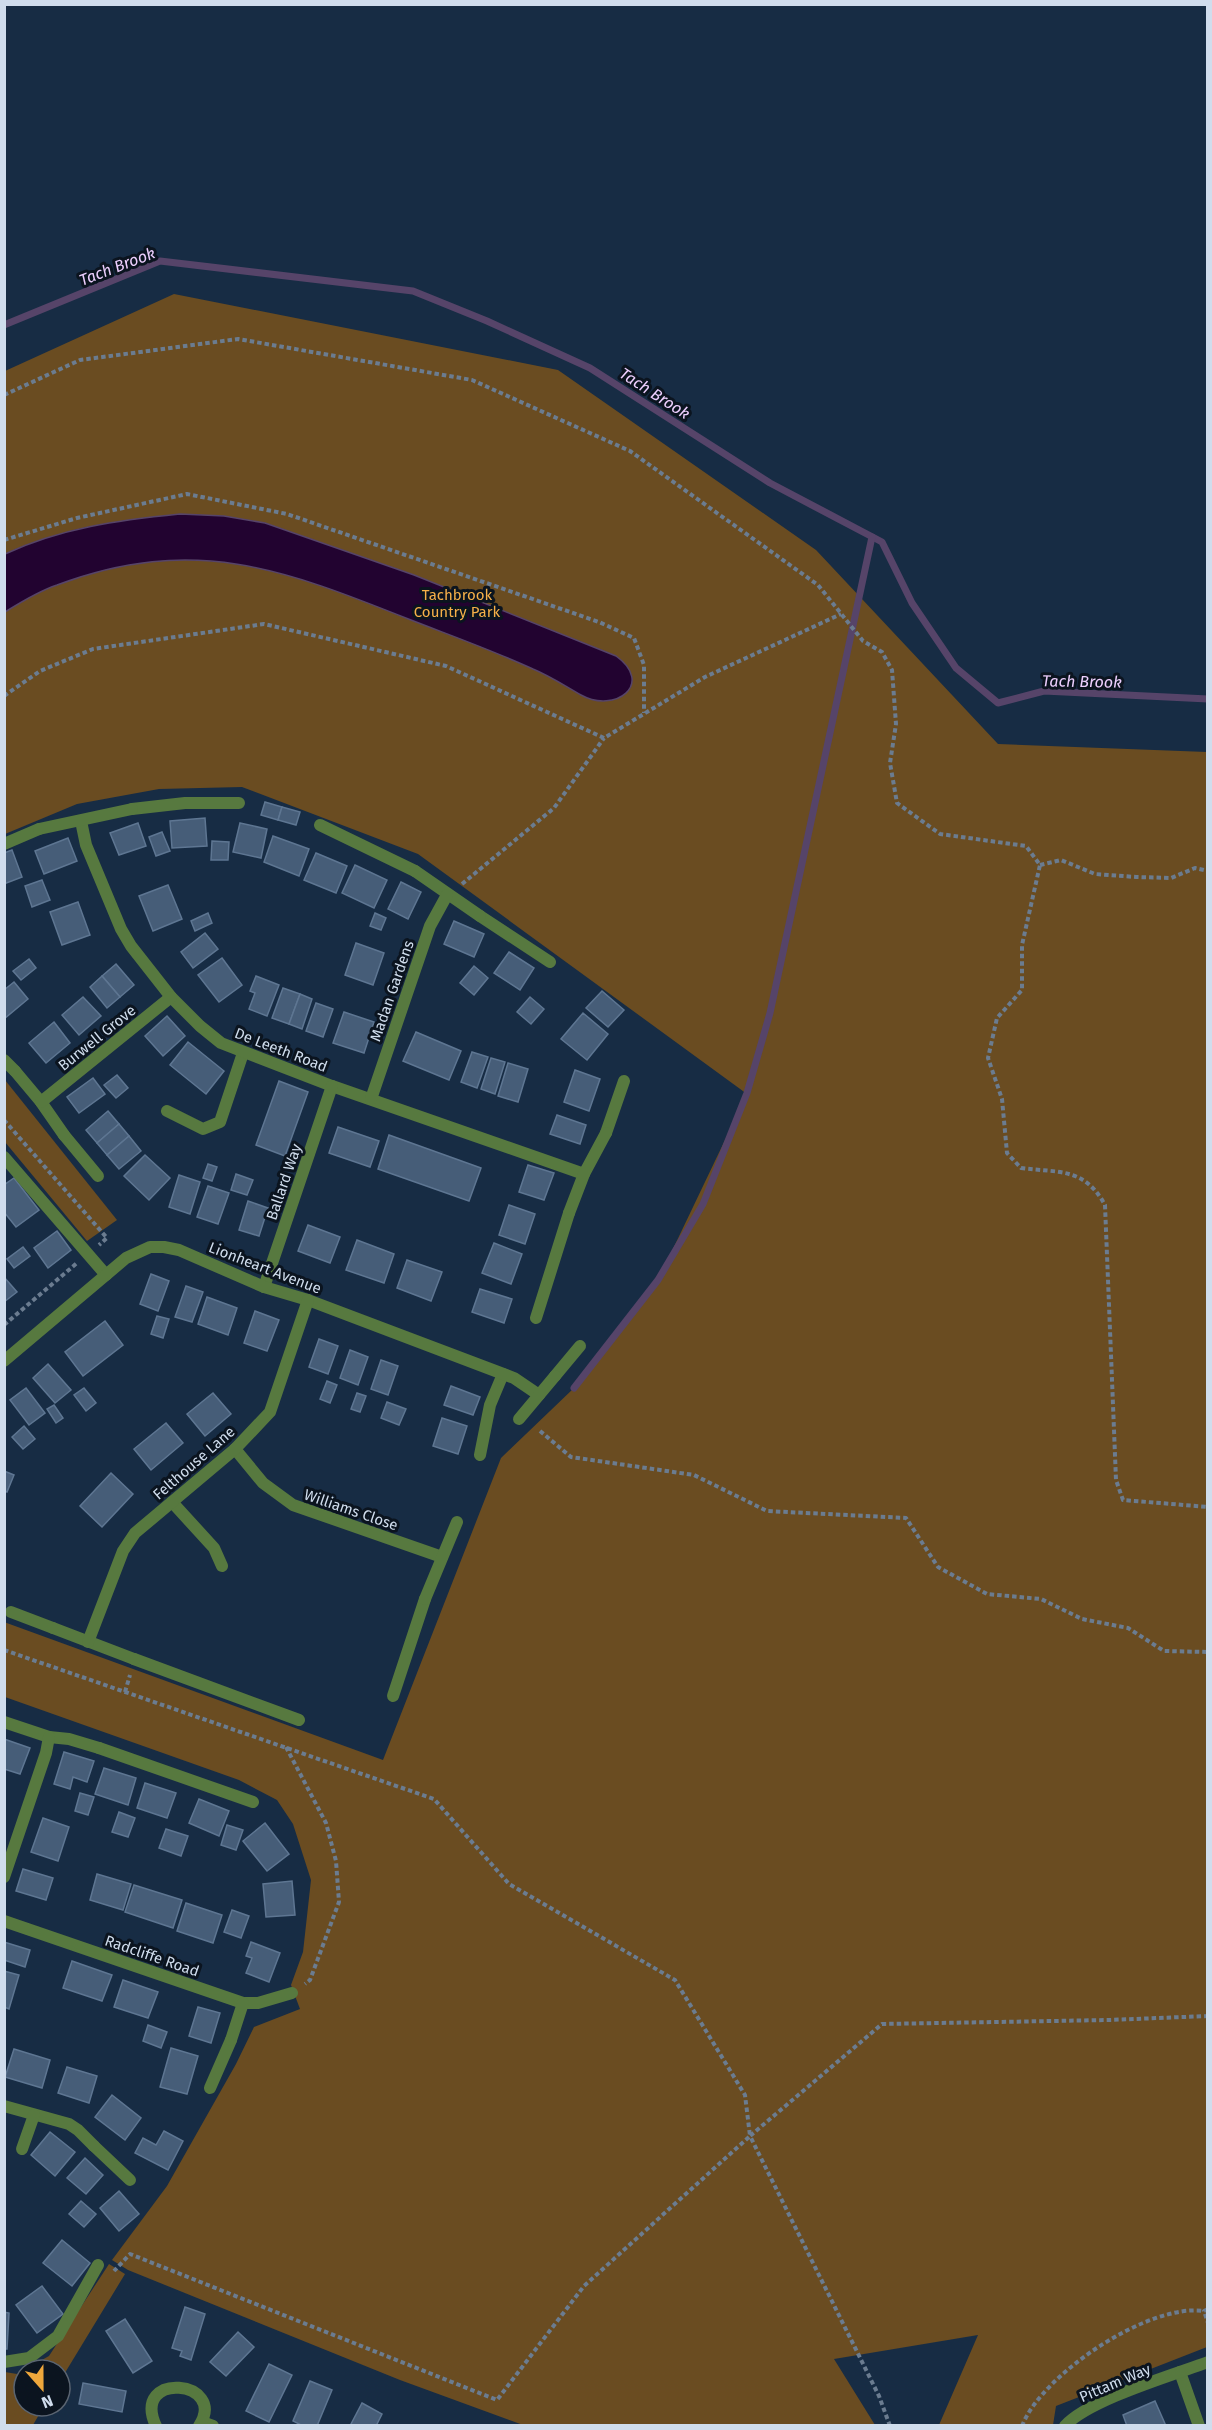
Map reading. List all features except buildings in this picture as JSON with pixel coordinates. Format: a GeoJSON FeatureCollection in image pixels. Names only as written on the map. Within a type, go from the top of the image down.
{"type":"FeatureCollection","features":[{"type":"Feature","properties":{"kind":"street"},"geometry":{"type":"LineString","coordinates":[[4,844],[39,829],[132,809],[185,803],[239,804]]}},
{"type":"Feature","properties":{"kind":"street","name":"De Leeth Road"},"geometry":{"type":"LineString","coordinates":[[81,821],[87,845],[121,929],[131,946],[171,997],[214,1038],[243,1053],[332,1086],[584,1174]]}},
{"type":"Feature","properties":{"kind":"street"},"geometry":{"type":"LineString","coordinates":[[320,825],[415,871],[447,895],[550,962]]}},
{"type":"Feature","properties":{"kind":"street","name":"Madan Gardens"},"geometry":{"type":"LineString","coordinates":[[371,1099],[430,926],[447,895]]}},
{"type":"Feature","properties":{"kind":"street","name":"Burwell Grove"},"geometry":{"type":"LineString","coordinates":[[41,1102],[171,997]]}},
{"type":"Feature","properties":{"kind":"street"},"geometry":{"type":"LineString","coordinates":[[167,1111],[203,1129],[220,1122],[243,1053]]}},
{"type":"Feature","properties":{"kind":"street"},"geometry":{"type":"LineString","coordinates":[[4,1060],[41,1102],[64,1135],[98,1176]]}},
{"type":"Feature","properties":{"kind":"street"},"geometry":{"type":"LineString","coordinates":[[536,1318],[569,1213],[584,1174],[606,1133],[624,1081]]}},
{"type":"Feature","properties":{"kind":"street","name":"Ballard Way"},"geometry":{"type":"LineString","coordinates":[[264,1287],[332,1086]]}},
{"type":"Feature","properties":{"kind":"street"},"geometry":{"type":"LineString","coordinates":[[4,1157],[105,1275]]}},
{"type":"Feature","properties":{"kind":"street","name":"Lionheart Avenue"},"geometry":{"type":"LineString","coordinates":[[4,1361],[126,1258],[150,1247],[164,1247],[178,1250],[264,1287],[308,1300],[514,1378],[538,1395]]}},
{"type":"Feature","properties":{"kind":"street","name":"Felthouse Lane"},"geometry":{"type":"LineString","coordinates":[[88,1642],[123,1551],[135,1533],[235,1449],[270,1412],[308,1300]]}},
{"type":"Feature","properties":{"kind":"street"},"geometry":{"type":"LineString","coordinates":[[519,1419],[580,1346]]}},
{"type":"Feature","properties":{"kind":"street"},"geometry":{"type":"LineString","coordinates":[[480,1455],[490,1405],[503,1374]]}},
{"type":"Feature","properties":{"kind":"street","name":"Williams Close"},"geometry":{"type":"LineString","coordinates":[[235,1449],[263,1483],[293,1505],[442,1557]]}},
{"type":"Feature","properties":{"kind":"street"},"geometry":{"type":"LineString","coordinates":[[172,1502],[214,1548],[222,1566]]}},
{"type":"Feature","properties":{"kind":"street"},"geometry":{"type":"LineString","coordinates":[[393,1696],[425,1599],[457,1522]]}},
{"type":"Feature","properties":{"kind":"street"},"geometry":{"type":"LineString","coordinates":[[11,1612],[299,1720]]}},
{"type":"Feature","properties":{"kind":"street"},"geometry":{"type":"LineString","coordinates":[[4,1722],[49,1737],[69,1738],[253,1802]]}},
{"type":"Feature","properties":{"kind":"street"},"geometry":{"type":"LineString","coordinates":[[4,1877],[46,1753],[49,1737]]}},
{"type":"Feature","properties":{"kind":"street","name":"Radcliffe Road"},"geometry":{"type":"LineString","coordinates":[[4,1921],[243,2003],[258,2003],[292,1994]]}},
{"type":"Feature","properties":{"kind":"street"},"geometry":{"type":"LineString","coordinates":[[210,2088],[231,2040],[243,2003]]}},
{"type":"Feature","properties":{"kind":"street"},"geometry":{"type":"LineString","coordinates":[[4,2106],[69,2124],[130,2180]]}},
{"type":"Feature","properties":{"kind":"street"},"geometry":{"type":"LineString","coordinates":[[22,2149],[34,2115]]}},
{"type":"Feature","properties":{"kind":"street"},"geometry":{"type":"LineString","coordinates":[[4,2362],[29,2358],[58,2336],[98,2265]]}},
{"type":"Feature","properties":{"kind":"street","name":"Pittam Way"},"geometry":{"type":"LineString","coordinates":[[1065,2426],[1085,2411],[1110,2398],[1208,2362]]}},
{"type":"Feature","properties":{"kind":"street"},"geometry":{"type":"LineString","coordinates":[[1180,2372],[1199,2426]]}},
{"type":"Feature","properties":{"kind":"street"},"geometry":{"type":"LineString","coordinates":[[156,2426],[152,2418],[152,2407],[156,2397],[164,2389],[175,2386],[186,2387],[195,2392],[202,2401],[205,2424]]}},
{"type":"Feature","properties":{"kind":"path"},"geometry":{"type":"LineString","coordinates":[[4,395],[80,360],[238,339],[472,380],[630,451],[818,585],[863,641],[882,652],[892,670],[896,724],[890,763],[897,803],[940,834],[1026,846],[1040,864]]}},
{"type":"Feature","properties":{"kind":"path"},"geometry":{"type":"LineString","coordinates":[[4,540],[77,518],[188,494],[287,514],[599,622],[634,638],[644,665],[644,714]]}},
{"type":"Feature","properties":{"kind":"path"},"geometry":{"type":"LineString","coordinates":[[447,895],[554,808],[604,738],[705,677],[842,614]]}},
{"type":"Feature","properties":{"kind":"path"},"geometry":{"type":"LineString","coordinates":[[4,696],[40,671],[93,649],[264,624],[446,666],[604,738]]}},
{"type":"Feature","properties":{"kind":"path"},"geometry":{"type":"LineString","coordinates":[[1040,864],[1061,860],[1095,874],[1136,878],[1171,878],[1195,868],[1208,871]]}},
{"type":"Feature","properties":{"kind":"path"},"geometry":{"type":"LineString","coordinates":[[1040,864],[1022,945],[1022,990],[997,1018],[988,1058],[1002,1099],[1007,1153],[1021,1168],[1062,1172],[1083,1178],[1096,1190],[1105,1205],[1116,1480],[1123,1500],[1208,1507]]}},
{"type":"Feature","properties":{"kind":"path"},"geometry":{"type":"LineString","coordinates":[[540,1431],[571,1457],[694,1475],[767,1511],[906,1518],[938,1567],[987,1594],[1041,1599],[1082,1619],[1128,1628],[1164,1651],[1208,1652]]}},
{"type":"Feature","properties":{"kind":"path"},"geometry":{"type":"LineString","coordinates":[[4,1650],[434,1799],[509,1884],[675,1980],[745,2095],[750,2136],[879,2396],[890,2426]]}},
{"type":"Feature","properties":{"kind":"path"},"geometry":{"type":"LineString","coordinates":[[286,1747],[326,1823],[336,1861],[339,1902],[310,1980],[292,1994]]}},
{"type":"Feature","properties":{"kind":"path"},"geometry":{"type":"LineString","coordinates":[[113,2271],[130,2254],[497,2400],[584,2286],[750,2136],[882,2024],[1208,2016]]}},
{"type":"Feature","properties":{"kind":"path"},"geometry":{"type":"LineString","coordinates":[[1022,2426],[1025,2418],[1050,2386],[1079,2359],[1151,2319],[1178,2311],[1206,2310],[1208,2323]]}},
{"type":"Feature","properties":{"kind":"green space","name":"Tachbrook Country Park"},"geometry":{"type":"Polygon","coordinates":[[[174,294],[558,370],[816,550],[998,744],[1207,752],[1207,2347],[1056,2406],[1053,2425],[939,2425],[978,2335],[834,2359],[875,2425],[523,2425],[400,2380],[128,2270],[112,2260],[167,2186],[236,2064],[254,2027],[300,2009],[291,1985],[303,1952],[311,1880],[293,1824],[277,1800],[239,1780],[5,1697],[4,1622],[383,1760],[501,1458],[574,1388],[661,1274],[747,1094],[418,854],[242,787],[159,789],[77,804],[5,834],[5,371],[174,294]]]}},
{"type":"Feature","properties":{"kind":"green space"},"geometry":{"type":"Polygon","coordinates":[[[5,1080],[117,1220],[87,1241],[5,1142],[5,1080]]]}},
{"type":"Feature","properties":{"kind":"green space"},"geometry":{"type":"Polygon","coordinates":[[[109,2264],[125,2274],[72,2361],[72,2358],[45,2358],[49,2356],[109,2264]]]}},
{"type":"Feature","properties":{"kind":"green space"},"geometry":{"type":"Polygon","coordinates":[[[5,2372],[12,2373],[12,2418],[37,2418],[33,2425],[5,2425],[5,2372]]]}},
{"type":"Feature","properties":{"kind":"shaded area"},"geometry":{"type":"Polygon","coordinates":[[[180,514],[224,516],[265,523],[414,575],[616,656],[627,666],[632,677],[631,686],[626,693],[617,698],[606,701],[594,700],[518,662],[365,602],[279,573],[237,564],[195,560],[152,562],[106,570],[50,587],[5,612],[5,554],[47,538],[91,526],[180,514]]]}},
{"type":"Feature","properties":{"kind":"waterway","name":"Tach Brook"},"geometry":{"type":"LineString","coordinates":[[4,325],[160,261],[413,291],[487,321],[590,368],[770,483],[882,542],[912,603],[956,668],[998,703],[1044,691],[1208,699]]}},
{"type":"Feature","properties":{"kind":"waterway"},"geometry":{"type":"LineString","coordinates":[[574,1388],[658,1280],[703,1204],[747,1093],[770,1013],[872,537]]}}]}
